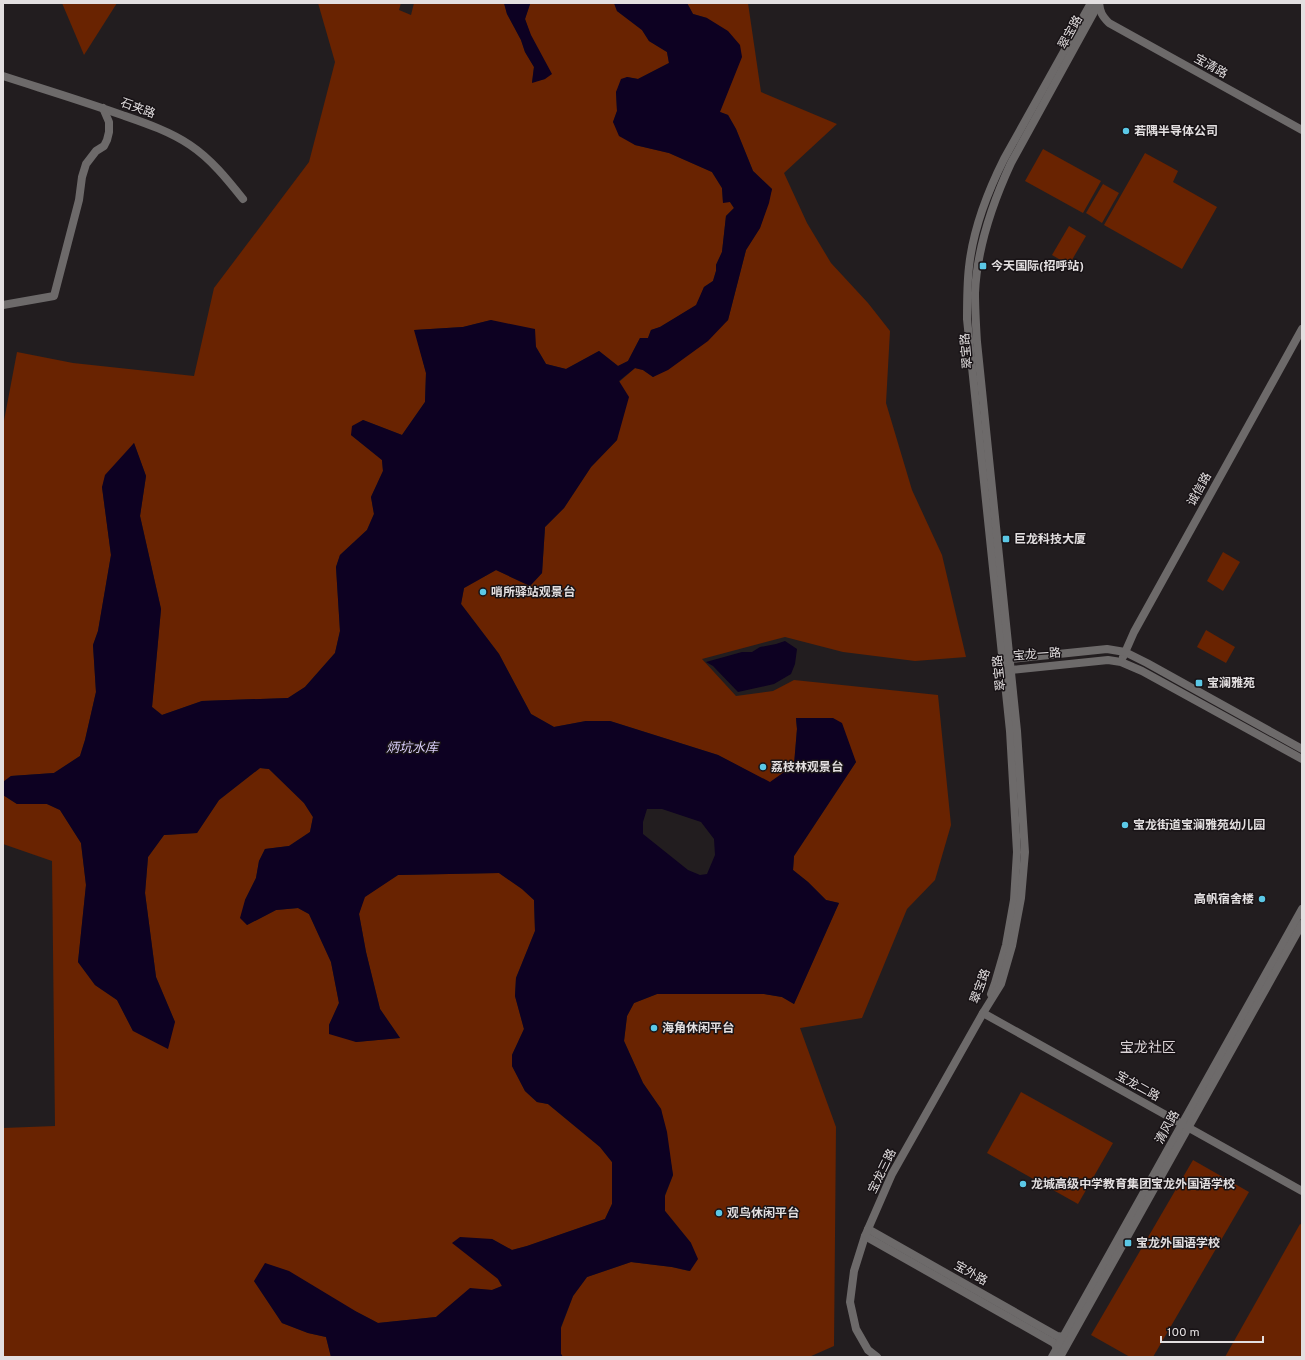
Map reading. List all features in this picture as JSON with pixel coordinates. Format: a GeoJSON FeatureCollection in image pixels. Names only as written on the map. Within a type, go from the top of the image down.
{"type":"FeatureCollection","features":[{"type":"Feature","properties":{"kind":"street","name":"翠宝路"},"geometry":{"type":"LineString","coordinates":[[983,1013],[995,983],[1006,945],[1014,900],[1018,852],[1004,665],[967,319],[969,266],[974,237],[991,185],[1091,3]]}},
{"type":"Feature","properties":{"kind":"street","name":"翠宝路"},"geometry":{"type":"LineString","coordinates":[[983,1013],[1001,984],[1012,946],[1022,898],[1025,852],[1017,730],[977,342],[975,292],[983,239],[998,190],[1011,163],[1099,3]]}},
{"type":"Feature","properties":{"kind":"street"},"geometry":{"type":"LineString","coordinates":[[1099,3],[1100,11],[1103,17],[1109,23]]}},
{"type":"Feature","properties":{"kind":"street"},"geometry":{"type":"LineString","coordinates":[[1086,27],[1093,22],[1100,21],[1109,23]]}},
{"type":"Feature","properties":{"kind":"street","name":"宝清路"},"geometry":{"type":"LineString","coordinates":[[1109,23],[1302,130]]}},
{"type":"Feature","properties":{"kind":"street","name":"石夹路"},"geometry":{"type":"LineString","coordinates":[[3,76],[104,108],[173,135],[205,156],[220,171],[242,199]]}},
{"type":"Feature","properties":{"kind":"street"},"geometry":{"type":"LineString","coordinates":[[3,305],[54,296],[79,200],[82,177],[86,164],[96,151],[104,146],[107,140],[109,122],[104,108]]}},
{"type":"Feature","properties":{"kind":"street","name":"诚信路"},"geometry":{"type":"LineString","coordinates":[[1121,662],[1134,632],[1302,329]]}},
{"type":"Feature","properties":{"kind":"street","name":"宝龙一路"},"geometry":{"type":"LineString","coordinates":[[1302,749],[1125,652],[1107,649],[1010,659],[1004,665],[1011,670],[1108,660],[1121,662],[1142,671],[1302,759]]}},
{"type":"Feature","properties":{"kind":"street","name":"清风路"},"geometry":{"type":"LineString","coordinates":[[1060,1357],[1302,909]]}},
{"type":"Feature","properties":{"kind":"street","name":"清风路"},"geometry":{"type":"LineString","coordinates":[[1052,1357],[1302,924]]}},
{"type":"Feature","properties":{"kind":"street","name":"宝龙二路"},"geometry":{"type":"LineString","coordinates":[[983,1013],[1302,1191]]}},
{"type":"Feature","properties":{"kind":"street","name":"宝龙三路"},"geometry":{"type":"LineString","coordinates":[[877,1357],[869,1354],[856,1328],[850,1302],[854,1271],[866,1233],[892,1174],[983,1013]]}},
{"type":"Feature","properties":{"kind":"street","name":"宝外路"},"geometry":{"type":"LineString","coordinates":[[866,1233],[1057,1336],[1064,1337]]}},
{"type":"Feature","properties":{"kind":"street","name":"宝外路"},"geometry":{"type":"LineString","coordinates":[[866,1233],[1054,1343],[1057,1348]]}},
{"type":"Feature","properties":{"kind":"shaded area"},"geometry":{"type":"Polygon","coordinates":[[[62,3],[117,3],[84,55],[62,3]]]}},
{"type":"Feature","properties":{"kind":"shaded area"},"geometry":{"type":"Polygon","coordinates":[[[318,3],[401,3],[399,10],[411,15],[414,3],[504,3],[507,14],[521,40],[525,52],[534,67],[532,82],[545,79],[525,19],[530,4],[614,3],[617,11],[642,30],[649,41],[667,52],[669,63],[638,79],[627,77],[616,92],[617,111],[613,122],[635,145],[669,153],[712,172],[722,188],[723,202],[730,202],[734,208],[726,216],[722,252],[716,265],[713,281],[704,287],[697,305],[660,327],[651,330],[648,338],[640,338],[628,361],[618,366],[599,351],[566,369],[546,364],[536,347],[491,320],[463,327],[415,330],[426,373],[425,402],[402,435],[363,420],[351,435],[382,460],[383,471],[371,497],[374,514],[367,530],[340,555],[336,567],[340,631],[335,653],[305,687],[288,698],[202,701],[162,715],[152,707],[161,609],[140,516],[146,476],[134,443],[102,487],[111,555],[98,631],[93,645],[96,692],[80,756],[54,773],[11,776],[3,782],[3,426],[17,352],[73,363],[194,376],[214,288],[309,162],[335,62],[318,3]]]}},
{"type":"Feature","properties":{"kind":"shaded area"},"geometry":{"type":"Polygon","coordinates":[[[687,3],[748,3],[761,92],[837,124],[784,173],[807,223],[831,263],[868,303],[890,331],[886,403],[912,490],[942,555],[966,657],[915,661],[843,652],[785,637],[702,659],[736,696],[773,691],[794,680],[938,695],[951,825],[935,880],[907,909],[862,1018],[800,1028],[836,1127],[834,1346],[809,1357],[563,1357],[561,1354],[561,1328],[573,1296],[587,1277],[631,1262],[672,1267],[689,1271],[691,1243],[665,1211],[665,1196],[673,1175],[661,1109],[643,1083],[624,1041],[627,1016],[634,1003],[657,994],[764,994],[782,997],[794,1004],[839,903],[826,900],[808,882],[793,870],[794,856],[856,762],[796,719],[797,729],[794,765],[770,783],[718,755],[610,721],[586,721],[554,727],[531,714],[499,654],[461,604],[464,588],[496,570],[530,586],[542,573],[545,527],[564,508],[591,467],[617,440],[619,382],[635,368],[643,370],[653,377],[728,320],[746,250],[760,228],[772,189],[753,171],[736,129],[728,115],[720,112],[707,18],[693,14],[687,3]]]}},
{"type":"Feature","properties":{"kind":"shaded area"},"geometry":{"type":"Polygon","coordinates":[[[1043,149],[1101,181],[1083,213],[1025,181],[1043,149]]]}},
{"type":"Feature","properties":{"kind":"shaded area"},"geometry":{"type":"Polygon","coordinates":[[[1145,153],[1178,171],[1173,182],[1217,207],[1182,269],[1104,225],[1145,153]]]}},
{"type":"Feature","properties":{"kind":"shaded area"},"geometry":{"type":"Polygon","coordinates":[[[1103,184],[1119,193],[1102,223],[1086,213],[1103,184]]]}},
{"type":"Feature","properties":{"kind":"shaded area"},"geometry":{"type":"Polygon","coordinates":[[[1069,226],[1086,236],[1069,265],[1052,255],[1069,226]]]}},
{"type":"Feature","properties":{"kind":"shaded area"},"geometry":{"type":"Polygon","coordinates":[[[1223,552],[1240,562],[1223,591],[1207,581],[1223,552]]]}},
{"type":"Feature","properties":{"kind":"shaded area"},"geometry":{"type":"Polygon","coordinates":[[[1206,630],[1235,647],[1226,663],[1197,647],[1206,630]]]}},
{"type":"Feature","properties":{"kind":"shaded area"},"geometry":{"type":"Polygon","coordinates":[[[260,768],[269,769],[304,803],[313,817],[310,832],[289,846],[265,849],[259,861],[256,878],[245,900],[247,925],[276,910],[298,908],[309,914],[331,962],[339,1003],[329,1025],[356,1042],[400,1038],[380,1009],[366,952],[359,914],[364,897],[398,875],[499,873],[522,889],[534,900],[535,931],[516,978],[515,996],[524,1029],[512,1055],[512,1066],[525,1091],[537,1102],[548,1104],[600,1147],[612,1162],[612,1204],[605,1219],[527,1246],[512,1250],[492,1239],[498,1279],[502,1286],[492,1290],[470,1289],[436,1317],[378,1323],[357,1312],[254,1281],[282,1323],[308,1333],[326,1337],[331,1357],[3,1357],[3,1128],[55,1126],[52,861],[3,844],[3,795],[17,804],[47,804],[60,810],[81,843],[86,885],[78,962],[95,985],[117,1000],[133,1031],[175,1022],[156,977],[145,893],[148,857],[164,835],[197,833],[219,800],[260,768]]]}},
{"type":"Feature","properties":{"kind":"shaded area"},"geometry":{"type":"Polygon","coordinates":[[[1021,1092],[1113,1143],[1078,1204],[987,1153],[1021,1092]]]}},
{"type":"Feature","properties":{"kind":"shaded area"},"geometry":{"type":"Polygon","coordinates":[[[1193,1160],[1249,1192],[1153,1357],[1130,1357],[1091,1335],[1193,1160]]]}},
{"type":"Feature","properties":{"kind":"shaded area"},"geometry":{"type":"Polygon","coordinates":[[[1300,1224],[1302,1225],[1302,1357],[1225,1357],[1300,1224]]]}},
{"type":"Feature","properties":{"kind":"water"},"geometry":{"type":"Polygon","coordinates":[[[504,3],[531,3],[525,19],[531,35],[552,74],[545,79],[532,83],[534,67],[525,52],[521,40],[507,14],[504,3]]]}},
{"type":"Feature","properties":{"kind":"water","name":"炳坑水库"},"geometry":{"type":"Polygon","coordinates":[[[614,3],[687,3],[693,14],[707,18],[728,31],[740,45],[742,57],[720,112],[728,115],[736,129],[753,171],[772,189],[769,203],[760,228],[746,250],[728,320],[708,341],[668,370],[653,377],[643,370],[635,368],[619,381],[629,397],[617,440],[591,467],[564,508],[545,527],[542,573],[530,586],[496,570],[464,588],[461,604],[499,654],[531,714],[554,727],[586,721],[610,721],[718,755],[770,782],[794,765],[797,729],[796,718],[833,718],[842,723],[856,762],[794,856],[793,870],[808,882],[826,900],[839,903],[794,1004],[782,997],[764,994],[657,994],[634,1003],[627,1016],[624,1041],[643,1083],[661,1109],[667,1132],[673,1175],[665,1195],[665,1211],[691,1243],[698,1259],[690,1271],[672,1267],[631,1262],[587,1277],[573,1296],[561,1327],[561,1354],[563,1357],[331,1357],[326,1337],[308,1333],[282,1323],[254,1281],[265,1263],[289,1271],[378,1323],[436,1317],[470,1288],[492,1290],[502,1286],[498,1279],[452,1243],[460,1237],[492,1239],[512,1250],[605,1219],[612,1204],[612,1162],[600,1147],[548,1104],[537,1102],[525,1091],[512,1066],[512,1055],[524,1029],[515,996],[516,978],[535,931],[534,900],[522,889],[499,873],[398,875],[365,897],[359,914],[366,952],[380,1009],[400,1038],[356,1042],[329,1034],[329,1025],[339,1003],[331,962],[309,914],[298,908],[276,910],[247,925],[240,918],[245,900],[256,878],[259,861],[265,849],[289,846],[310,832],[313,817],[304,803],[269,769],[260,768],[219,800],[197,833],[164,835],[148,857],[145,893],[156,977],[175,1022],[168,1049],[133,1031],[117,1000],[95,985],[78,962],[86,885],[81,843],[60,810],[47,804],[17,804],[3,795],[3,782],[11,776],[54,773],[80,756],[96,692],[93,645],[98,631],[111,555],[102,487],[105,475],[134,443],[146,476],[140,516],[161,609],[152,707],[162,715],[202,701],[288,698],[305,687],[335,653],[340,631],[336,567],[340,555],[367,530],[374,514],[371,497],[383,471],[382,460],[351,435],[352,426],[363,420],[402,435],[425,402],[426,373],[414,330],[463,327],[491,320],[535,329],[536,347],[546,364],[566,369],[599,351],[618,366],[628,361],[640,338],[648,338],[651,330],[660,327],[696,305],[704,287],[713,281],[716,265],[722,252],[726,216],[734,208],[730,202],[723,203],[722,188],[712,172],[669,153],[635,145],[619,136],[613,122],[617,111],[616,92],[621,79],[627,77],[638,79],[669,63],[667,52],[649,41],[642,30],[617,11],[614,3]],[[647,809],[643,822],[643,834],[688,870],[700,875],[707,874],[715,855],[714,839],[701,822],[662,809],[647,809]]]}},
{"type":"Feature","properties":{"kind":"water"},"geometry":{"type":"Polygon","coordinates":[[[785,641],[797,649],[795,664],[791,674],[774,684],[738,692],[713,666],[706,662],[742,652],[752,652],[760,647],[785,641]]]}},
{"type":"Feature","properties":{"kind":"place","name":"若隅半导体公司"},"geometry":{"type":"Point","coordinates":[1126,131]}},
{"type":"Feature","properties":{"kind":"place","name":"今天国际(招呼站)"},"geometry":{"type":"Point","coordinates":[983,266]}},
{"type":"Feature","properties":{"kind":"place","name":"巨龙科技大厦"},"geometry":{"type":"Point","coordinates":[1006,539]}},
{"type":"Feature","properties":{"kind":"place","name":"哨所驿站观景台"},"geometry":{"type":"Point","coordinates":[483,592]}},
{"type":"Feature","properties":{"kind":"place","name":"宝澜雅苑"},"geometry":{"type":"Point","coordinates":[1199,683]}},
{"type":"Feature","properties":{"kind":"place","name":"荔枝林观景台"},"geometry":{"type":"Point","coordinates":[763,767]}},
{"type":"Feature","properties":{"kind":"place","name":"宝龙街道宝澜雅苑幼儿园"},"geometry":{"type":"Point","coordinates":[1125,825]}},
{"type":"Feature","properties":{"kind":"place","name":"高帆宿舍楼"},"geometry":{"type":"Point","coordinates":[1262,899]}},
{"type":"Feature","properties":{"kind":"place","name":"海角休闲平台"},"geometry":{"type":"Point","coordinates":[654,1028]}},
{"type":"Feature","properties":{"kind":"place","name":"龙城高级中学教育集团宝龙外国语学校"},"geometry":{"type":"Point","coordinates":[1023,1184]}},
{"type":"Feature","properties":{"kind":"place","name":"观鸟休闲平台"},"geometry":{"type":"Point","coordinates":[719,1213]}},
{"type":"Feature","properties":{"kind":"place","name":"宝龙外国语学校"},"geometry":{"type":"Point","coordinates":[1128,1243]}},
{"type":"Feature","properties":{"kind":"district","name":"宝龙社区"},"geometry":{"type":"Point","coordinates":[1148,1047]}}]}
